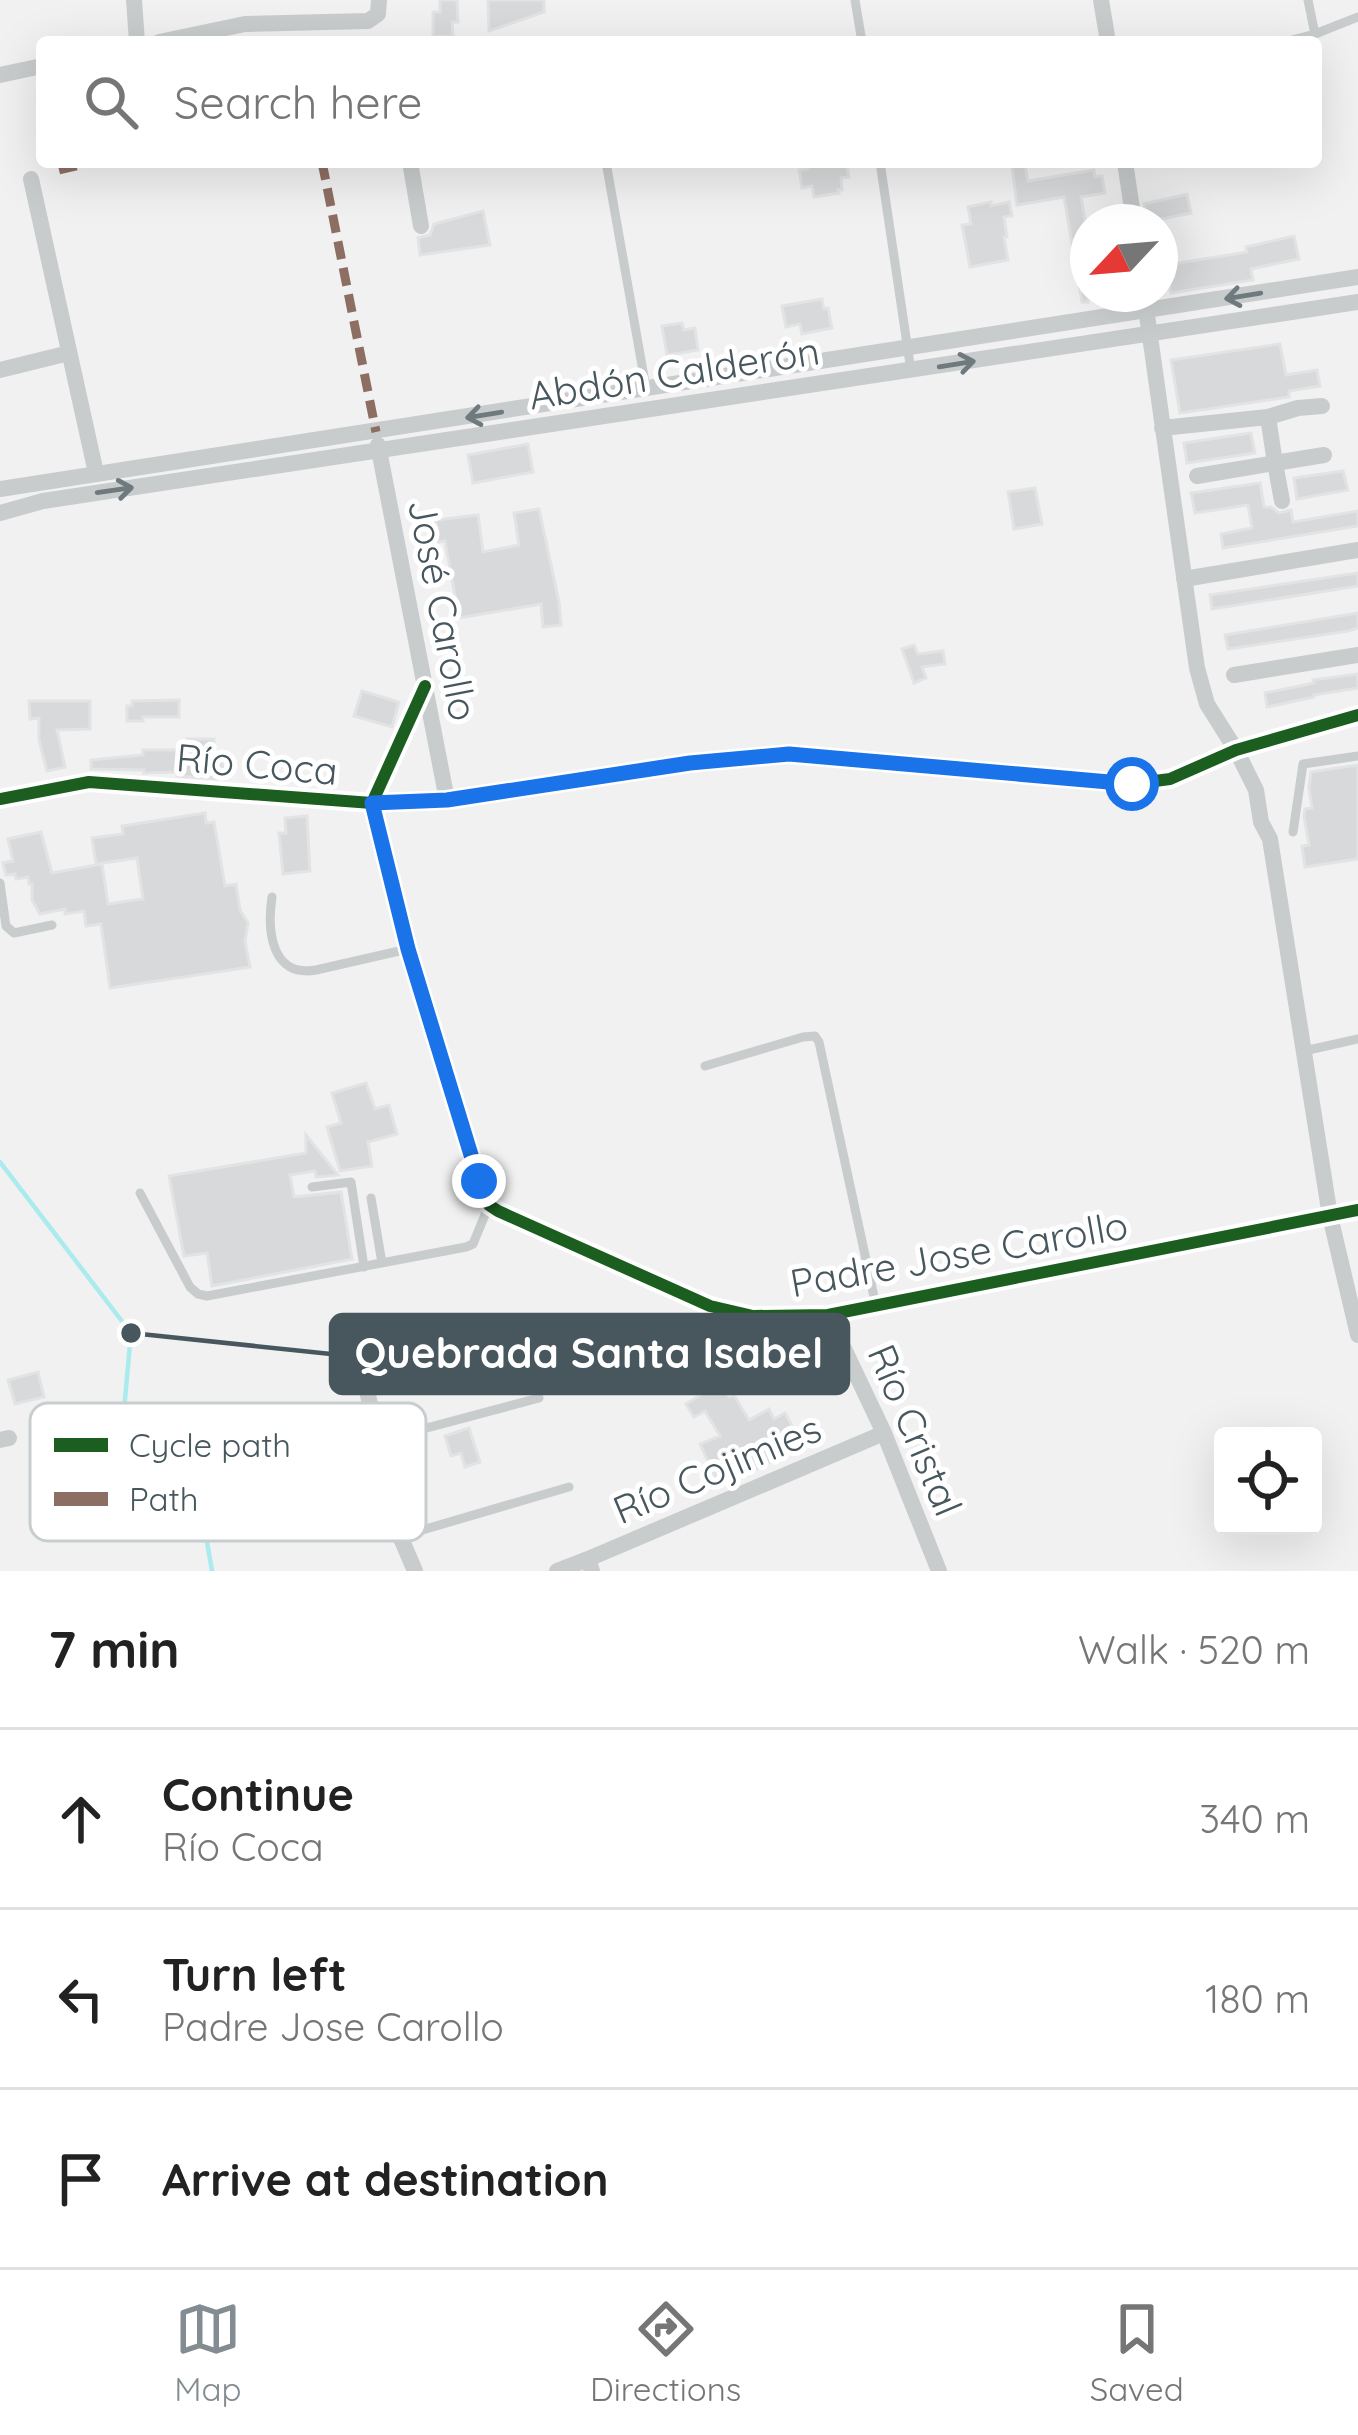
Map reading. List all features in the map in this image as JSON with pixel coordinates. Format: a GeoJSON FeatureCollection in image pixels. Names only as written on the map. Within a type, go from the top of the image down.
{"type":"FeatureCollection","features":[{"type":"Feature","properties":{"kind":"street"},"geometry":{"type":"LineString","coordinates":[[134,0],[137,36]]}},
{"type":"Feature","properties":{"kind":"street"},"geometry":{"type":"LineString","coordinates":[[188,36],[245,24],[368,21],[378,14],[380,0]]}},
{"type":"Feature","properties":{"kind":"street"},"geometry":{"type":"LineString","coordinates":[[1101,0],[1107,36]]}},
{"type":"Feature","properties":{"kind":"street"},"geometry":{"type":"LineString","coordinates":[[0,75],[36,67]]}},
{"type":"Feature","properties":{"kind":"street"},"geometry":{"type":"LineString","coordinates":[[411,168],[421,226]]}},
{"type":"Feature","properties":{"kind":"street"},"geometry":{"type":"LineString","coordinates":[[1126,168],[1131,204]]}},
{"type":"Feature","properties":{"kind":"street"},"geometry":{"type":"LineString","coordinates":[[32,179],[96,473]]}},
{"type":"Feature","properties":{"kind":"street","name":"Abdón Calderón"},"geometry":{"type":"LineString","coordinates":[[1178,299],[1358,277]]}},
{"type":"Feature","properties":{"kind":"street","name":"Abdón Calderón"},"geometry":{"type":"LineString","coordinates":[[0,513],[43,501],[1358,302]]}},
{"type":"Feature","properties":{"kind":"street","name":"Abdón Calderón"},"geometry":{"type":"LineString","coordinates":[[0,489],[908,349],[1099,312]]}},
{"type":"Feature","properties":{"kind":"street"},"geometry":{"type":"LineString","coordinates":[[1146,312],[1197,668],[1207,704],[1256,790],[1270,839],[1330,1216],[1358,1335]]}},
{"type":"Feature","properties":{"kind":"street"},"geometry":{"type":"LineString","coordinates":[[0,370],[70,353]]}},
{"type":"Feature","properties":{"kind":"street"},"geometry":{"type":"LineString","coordinates":[[1162,428],[1322,406]]}},
{"type":"Feature","properties":{"kind":"street"},"geometry":{"type":"LineString","coordinates":[[1268,417],[1282,501]]}},
{"type":"Feature","properties":{"kind":"street","name":"José Carollo"},"geometry":{"type":"LineString","coordinates":[[376,432],[447,800]]}},
{"type":"Feature","properties":{"kind":"street"},"geometry":{"type":"LineString","coordinates":[[1197,476],[1324,455]]}},
{"type":"Feature","properties":{"kind":"street"},"geometry":{"type":"LineString","coordinates":[[1184,579],[1358,550]]}},
{"type":"Feature","properties":{"kind":"street"},"geometry":{"type":"LineString","coordinates":[[1234,675],[1358,655]]}},
{"type":"Feature","properties":{"kind":"street"},"geometry":{"type":"LineString","coordinates":[[425,686],[372,803],[408,949],[490,1205]]}},
{"type":"Feature","properties":{"kind":"street","name":"Río Coca"},"geometry":{"type":"LineString","coordinates":[[0,799],[89,782],[372,803],[447,800],[690,763],[789,754],[1132,784],[1169,779],[1237,750],[1358,715]]}},
{"type":"Feature","properties":{"kind":"street","name":"Padre Jose Carollo"},"geometry":{"type":"LineString","coordinates":[[490,1205],[710,1306],[753,1316],[828,1315],[1358,1210]]}},
{"type":"Feature","properties":{"kind":"street","name":"Río Cristal"},"geometry":{"type":"LineString","coordinates":[[828,1315],[884,1433],[939,1571]]}},
{"type":"Feature","properties":{"kind":"street"},"geometry":{"type":"LineString","coordinates":[[355,1339],[369,1403]]}},
{"type":"Feature","properties":{"kind":"street","name":"Río Cojimies"},"geometry":{"type":"LineString","coordinates":[[557,1571],[590,1565],[884,1433]]}},
{"type":"Feature","properties":{"kind":"street"},"geometry":{"type":"LineString","coordinates":[[402,1541],[415,1571]]}},
{"type":"Feature","properties":{"kind":"lane"},"geometry":{"type":"LineString","coordinates":[[855,0],[861,36]]}},
{"type":"Feature","properties":{"kind":"lane"},"geometry":{"type":"LineString","coordinates":[[1308,0],[1315,34]]}},
{"type":"Feature","properties":{"kind":"lane"},"geometry":{"type":"LineString","coordinates":[[1307,36],[1358,17]]}},
{"type":"Feature","properties":{"kind":"lane"},"geometry":{"type":"LineString","coordinates":[[607,168],[646,388]]}},
{"type":"Feature","properties":{"kind":"lane"},"geometry":{"type":"LineString","coordinates":[[881,168],[911,371]]}},
{"type":"Feature","properties":{"kind":"lane"},"geometry":{"type":"LineString","coordinates":[[1293,832],[1304,764],[1358,756]]}},
{"type":"Feature","properties":{"kind":"lane"},"geometry":{"type":"LineString","coordinates":[[0,883],[5,926],[14,933],[52,925]]}},
{"type":"Feature","properties":{"kind":"lane"},"geometry":{"type":"LineString","coordinates":[[272,897],[271,938],[279,956],[293,969],[305,972],[408,949]]}},
{"type":"Feature","properties":{"kind":"lane"},"geometry":{"type":"LineString","coordinates":[[705,1066],[814,1036],[819,1042],[876,1306]]}},
{"type":"Feature","properties":{"kind":"lane"},"geometry":{"type":"LineString","coordinates":[[1304,1051],[1358,1039]]}},
{"type":"Feature","properties":{"kind":"lane"},"geometry":{"type":"LineString","coordinates":[[312,1187],[351,1182],[364,1267]]}},
{"type":"Feature","properties":{"kind":"lane"},"geometry":{"type":"LineString","coordinates":[[140,1193],[190,1287],[207,1296],[473,1244],[490,1205]]}},
{"type":"Feature","properties":{"kind":"lane"},"geometry":{"type":"LineString","coordinates":[[371,1198],[382,1263]]}},
{"type":"Feature","properties":{"kind":"lane"},"geometry":{"type":"LineString","coordinates":[[426,1428],[539,1398]]}},
{"type":"Feature","properties":{"kind":"lane"},"geometry":{"type":"LineString","coordinates":[[426,1528],[569,1487]]}},
{"type":"Feature","properties":{"kind":"building"},"geometry":{"type":"Polygon","coordinates":[[[440,0],[457,0],[453,36],[433,36],[433,12],[440,12],[440,0]]]}},
{"type":"Feature","properties":{"kind":"building"},"geometry":{"type":"Polygon","coordinates":[[[488,0],[544,0],[544,12],[489,31],[488,0]]]}},
{"type":"Feature","properties":{"kind":"building"},"geometry":{"type":"Polygon","coordinates":[[[847,168],[849,177],[841,178],[839,193],[814,197],[812,186],[802,188],[799,170],[847,168]]]}},
{"type":"Feature","properties":{"kind":"building"},"geometry":{"type":"Polygon","coordinates":[[[1012,168],[1026,168],[1028,181],[1094,170],[1095,177],[1102,176],[1105,193],[1081,197],[1082,204],[1070,204],[1070,232],[1064,197],[1017,205],[1012,168]]]}},
{"type":"Feature","properties":{"kind":"building"},"geometry":{"type":"Polygon","coordinates":[[[1187,194],[1191,213],[1178,216],[1178,204],[1144,204],[1187,194]]]}},
{"type":"Feature","properties":{"kind":"building"},"geometry":{"type":"Polygon","coordinates":[[[991,202],[991,206],[1009,202],[1012,216],[1004,217],[1008,260],[970,267],[962,225],[971,224],[968,207],[991,202]]]}},
{"type":"Feature","properties":{"kind":"building"},"geometry":{"type":"Polygon","coordinates":[[[483,211],[490,245],[420,255],[418,238],[430,235],[434,224],[483,211]]]}},
{"type":"Feature","properties":{"kind":"building"},"geometry":{"type":"Polygon","coordinates":[[[1294,236],[1299,259],[1251,269],[1253,280],[1178,292],[1178,263],[1247,252],[1246,247],[1294,236]]]}},
{"type":"Feature","properties":{"kind":"building"},"geometry":{"type":"Polygon","coordinates":[[[822,299],[832,328],[802,334],[800,324],[786,327],[782,306],[822,299]]]}},
{"type":"Feature","properties":{"kind":"building"},"geometry":{"type":"Polygon","coordinates":[[[682,323],[684,330],[695,328],[698,350],[667,355],[662,326],[682,323]]]}},
{"type":"Feature","properties":{"kind":"building"},"geometry":{"type":"Polygon","coordinates":[[[1280,344],[1286,375],[1317,370],[1320,386],[1289,391],[1289,397],[1180,413],[1171,360],[1280,344]]]}},
{"type":"Feature","properties":{"kind":"building"},"geometry":{"type":"Polygon","coordinates":[[[1251,433],[1255,453],[1187,463],[1184,443],[1251,433]]]}},
{"type":"Feature","properties":{"kind":"building"},"geometry":{"type":"Polygon","coordinates":[[[528,444],[533,472],[473,483],[468,455],[528,444]]]}},
{"type":"Feature","properties":{"kind":"building"},"geometry":{"type":"Polygon","coordinates":[[[1343,471],[1348,490],[1297,499],[1294,478],[1343,471]]]}},
{"type":"Feature","properties":{"kind":"building"},"geometry":{"type":"Polygon","coordinates":[[[1260,483],[1264,507],[1279,513],[1291,510],[1293,522],[1358,511],[1358,526],[1223,548],[1221,534],[1252,528],[1248,505],[1195,513],[1191,493],[1260,483]]]}},
{"type":"Feature","properties":{"kind":"building"},"geometry":{"type":"Polygon","coordinates":[[[1035,488],[1042,524],[1014,529],[1008,492],[1035,488]]]}},
{"type":"Feature","properties":{"kind":"building"},"geometry":{"type":"Polygon","coordinates":[[[539,509],[561,625],[543,627],[541,604],[459,618],[445,541],[438,542],[436,520],[478,515],[483,552],[519,545],[514,513],[539,509]]]}},
{"type":"Feature","properties":{"kind":"building"},"geometry":{"type":"Polygon","coordinates":[[[1358,573],[1358,586],[1212,609],[1210,595],[1358,573]]]}},
{"type":"Feature","properties":{"kind":"building"},"geometry":{"type":"Polygon","coordinates":[[[1358,613],[1358,628],[1348,631],[1228,649],[1225,635],[1358,613]]]}},
{"type":"Feature","properties":{"kind":"building"},"geometry":{"type":"Polygon","coordinates":[[[914,645],[918,654],[943,651],[945,664],[922,667],[926,678],[914,683],[902,649],[914,645]]]}},
{"type":"Feature","properties":{"kind":"building"},"geometry":{"type":"Polygon","coordinates":[[[1358,674],[1358,688],[1267,707],[1265,693],[1358,674]]]}},
{"type":"Feature","properties":{"kind":"building"},"geometry":{"type":"Polygon","coordinates":[[[362,691],[399,702],[392,727],[354,716],[362,691]]]}},
{"type":"Feature","properties":{"kind":"building"},"geometry":{"type":"Polygon","coordinates":[[[179,700],[179,717],[127,721],[127,706],[132,701],[179,700]]]}},
{"type":"Feature","properties":{"kind":"building"},"geometry":{"type":"Polygon","coordinates":[[[29,701],[90,701],[90,729],[57,730],[65,767],[47,771],[39,718],[30,719],[29,701]]]}},
{"type":"Feature","properties":{"kind":"building"},"geometry":{"type":"Polygon","coordinates":[[[187,739],[214,739],[214,761],[222,760],[219,779],[177,776],[176,772],[91,769],[91,760],[143,755],[143,750],[187,750],[187,739]]]}},
{"type":"Feature","properties":{"kind":"building"},"geometry":{"type":"Polygon","coordinates":[[[1358,765],[1358,859],[1305,867],[1302,846],[1309,845],[1304,816],[1305,809],[1312,808],[1311,772],[1358,765]]]}},
{"type":"Feature","properties":{"kind":"building"},"geometry":{"type":"Polygon","coordinates":[[[205,813],[206,823],[214,822],[225,886],[236,884],[240,910],[248,923],[245,941],[250,967],[110,988],[101,924],[86,926],[84,911],[40,914],[28,877],[6,875],[3,863],[13,861],[8,839],[41,832],[52,873],[102,864],[108,904],[143,899],[137,858],[96,864],[92,838],[123,834],[122,826],[205,813]]]}},
{"type":"Feature","properties":{"kind":"building"},"geometry":{"type":"Polygon","coordinates":[[[307,816],[310,871],[283,874],[279,833],[286,833],[285,818],[307,816]]]}},
{"type":"Feature","properties":{"kind":"building"},"geometry":{"type":"Polygon","coordinates":[[[366,1083],[375,1109],[389,1105],[397,1134],[368,1142],[372,1166],[340,1171],[327,1127],[341,1123],[332,1093],[366,1083]]]}},
{"type":"Feature","properties":{"kind":"building"},"geometry":{"type":"Polygon","coordinates":[[[306,1135],[338,1175],[316,1177],[315,1171],[290,1175],[294,1197],[341,1192],[352,1259],[212,1286],[207,1253],[184,1256],[169,1176],[306,1153],[306,1135]]]}},
{"type":"Feature","properties":{"kind":"building"},"geometry":{"type":"Polygon","coordinates":[[[38,1372],[44,1397],[15,1404],[8,1380],[38,1372]]]}},
{"type":"Feature","properties":{"kind":"building"},"geometry":{"type":"Polygon","coordinates":[[[720,1383],[729,1397],[734,1395],[749,1420],[769,1409],[774,1419],[785,1413],[800,1440],[746,1474],[731,1479],[726,1471],[715,1476],[700,1444],[720,1436],[705,1411],[694,1417],[686,1404],[720,1383]]]}},
{"type":"Feature","properties":{"kind":"building"},"geometry":{"type":"Polygon","coordinates":[[[469,1428],[480,1462],[465,1467],[461,1453],[451,1456],[445,1436],[469,1428]]]}},
{"type":"Feature","properties":{"kind":"waterway"},"geometry":{"type":"LineString","coordinates":[[0,1162],[131,1333],[125,1403]]}},
{"type":"Feature","properties":{"kind":"waterway"},"geometry":{"type":"LineString","coordinates":[[207,1541],[212,1571]]}},
{"type":"Feature","properties":{"kind":"marked path"},"geometry":{"type":"LineString","coordinates":[[59,170],[67,168]]}},
{"type":"Feature","properties":{"kind":"marked path"},"geometry":{"type":"LineString","coordinates":[[323,168],[376,432]]}},
{"type":"Feature","properties":{"kind":"cycle path"},"geometry":{"type":"LineString","coordinates":[[425,686],[372,803],[408,949],[479,1181],[489,1205],[498,1211],[710,1306],[753,1316],[828,1315],[1358,1210]]}},
{"type":"Feature","properties":{"kind":"cycle path"},"geometry":{"type":"LineString","coordinates":[[0,799],[89,782],[372,803],[447,800],[690,763],[789,754],[1132,784],[1170,779],[1236,750],[1358,715]]}},
{"type":"Feature","properties":{"kind":"place","name":"Quebrada Santa Isabel"},"geometry":{"type":"Point","coordinates":[131,1333]}},
{"type":"Feature","properties":{"kind":"route"},"geometry":{"type":"LineString","coordinates":[[479,1181],[408,949],[372,803],[447,800],[690,763],[789,754],[1132,784]]}}]}
